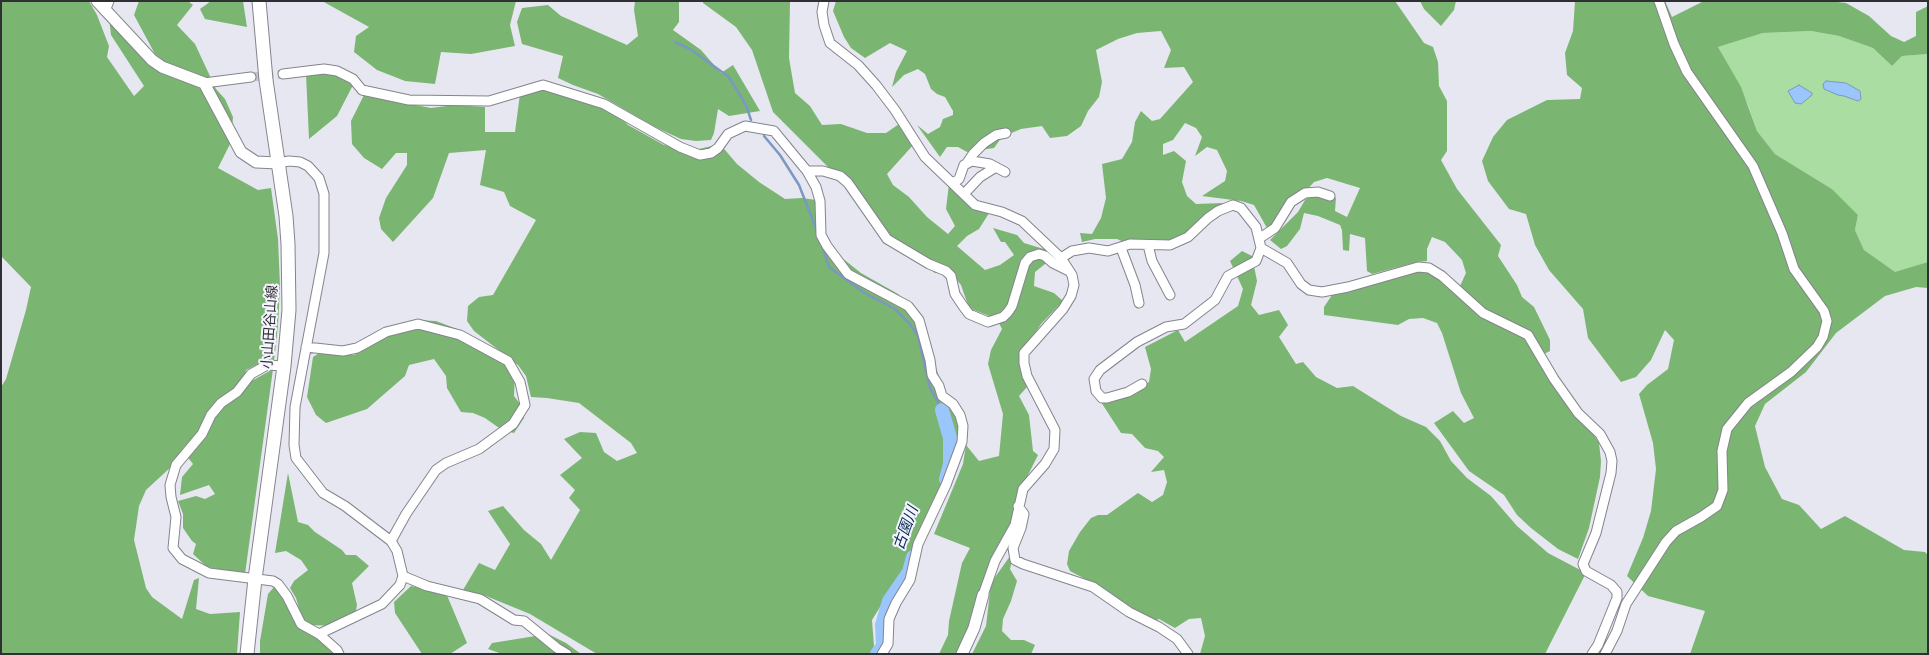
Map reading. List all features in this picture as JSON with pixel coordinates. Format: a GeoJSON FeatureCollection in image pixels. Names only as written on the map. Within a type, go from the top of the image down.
{"type":"FeatureCollection","features":[{"type":"Feature","properties":{"kind":"main road","name":"小山田谷山線"},"geometry":{"type":"LineString","coordinates":[[247,654],[255,579],[284,366],[289,310],[289,273],[286,223],[265,74],[259,1]]}},
{"type":"Feature","properties":{"kind":"street"},"geometry":{"type":"LineString","coordinates":[[97,1],[107,6],[152,60],[162,67],[204,83],[251,76]]}},
{"type":"Feature","properties":{"kind":"street"},"geometry":{"type":"LineString","coordinates":[[824,1],[822,12],[824,25],[830,43],[858,65],[876,85],[925,157],[975,205],[1002,212],[1022,221],[1061,258],[1070,271],[1074,285],[1072,296],[1063,309],[1024,353],[1024,363],[1027,376],[1055,430],[1054,450],[1045,464],[1023,489],[1014,525],[995,561],[983,595],[974,628],[962,654]]}},
{"type":"Feature","properties":{"kind":"street"},"geometry":{"type":"LineString","coordinates":[[1604,654],[1617,631],[1626,604],[1666,542],[1676,531],[1701,517],[1716,506],[1723,490],[1722,451],[1727,429],[1748,403],[1791,372],[1817,347],[1823,337],[1827,321],[1824,312],[1794,269],[1782,233],[1753,166],[1687,72],[1674,44],[1659,1]]}},
{"type":"Feature","properties":{"kind":"street"},"geometry":{"type":"LineString","coordinates":[[284,74],[324,70],[337,71],[353,79],[362,90],[409,100],[489,101],[543,85],[604,104],[680,147],[700,155],[712,153],[718,148],[728,134],[745,126],[774,131],[807,171],[816,187],[820,201],[821,235],[827,246],[848,274],[908,306],[919,320],[930,360],[932,375],[939,386],[942,396],[953,404],[960,415],[963,426],[962,442],[946,485],[918,544],[910,580],[896,603],[890,619],[888,644],[882,654]]}},
{"type":"Feature","properties":{"kind":"street"},"geometry":{"type":"LineString","coordinates":[[204,83],[241,152],[256,162],[278,164],[289,161],[300,162],[308,166],[319,178],[324,194],[324,253],[295,407],[294,446],[296,458],[323,493],[345,506],[392,540],[397,551],[403,576],[400,585],[382,604],[319,634]]}},
{"type":"Feature","properties":{"kind":"street"},"geometry":{"type":"LineString","coordinates":[[953,184],[959,179],[964,165],[984,143],[996,135],[1006,133]]}},
{"type":"Feature","properties":{"kind":"street"},"geometry":{"type":"LineString","coordinates":[[967,163],[972,161],[981,162],[1005,172]]}},
{"type":"Feature","properties":{"kind":"street"},"geometry":{"type":"LineString","coordinates":[[964,194],[980,176],[996,167]]}},
{"type":"Feature","properties":{"kind":"street"},"geometry":{"type":"LineString","coordinates":[[807,171],[823,171],[840,176],[848,183],[887,239],[929,264],[946,271],[951,276],[955,294],[969,314],[988,322],[1002,317],[1012,306],[1025,263],[1030,257],[1040,254],[1052,263],[1070,271]]}},
{"type":"Feature","properties":{"kind":"street"},"geometry":{"type":"LineString","coordinates":[[1260,238],[1275,228],[1291,202],[1305,193],[1318,192],[1330,196]]}},
{"type":"Feature","properties":{"kind":"street"},"geometry":{"type":"LineString","coordinates":[[1061,258],[1072,251],[1089,248],[1108,251],[1130,244],[1170,245],[1188,237],[1208,218],[1218,211],[1233,206],[1241,208],[1248,215],[1260,238],[1261,248],[1256,261],[1228,276],[1214,300],[1184,324],[1166,327],[1136,342],[1100,370],[1094,379],[1096,391],[1102,398],[1128,392],[1142,384]]}},
{"type":"Feature","properties":{"kind":"street"},"geometry":{"type":"LineString","coordinates":[[1148,245],[1152,261],[1170,295]]}},
{"type":"Feature","properties":{"kind":"street"},"geometry":{"type":"LineString","coordinates":[[1121,248],[1135,285],[1139,303]]}},
{"type":"Feature","properties":{"kind":"street"},"geometry":{"type":"LineString","coordinates":[[1261,248],[1286,263],[1300,284],[1309,290],[1322,292],[1348,287],[1418,267],[1429,268],[1442,276],[1483,312],[1528,336],[1554,379],[1578,413],[1600,434],[1610,452],[1612,461],[1611,473],[1596,533],[1583,564],[1586,571],[1611,585],[1617,592],[1617,598],[1598,645],[1592,654]]}},
{"type":"Feature","properties":{"kind":"street"},"geometry":{"type":"LineString","coordinates":[[306,347],[343,351],[357,348],[386,332],[418,324],[460,335],[508,361],[520,382],[526,405],[514,424],[479,449],[446,463],[436,470],[406,514],[392,540]]}},
{"type":"Feature","properties":{"kind":"street"},"geometry":{"type":"LineString","coordinates":[[284,366],[266,365],[251,374],[237,392],[221,403],[211,415],[202,434],[176,465],[170,485],[176,518],[173,548],[177,554],[199,569],[208,573],[273,581],[278,584],[287,596],[301,624],[319,634],[337,650],[339,654]]}},
{"type":"Feature","properties":{"kind":"street"},"geometry":{"type":"LineString","coordinates":[[1018,506],[1024,514],[1021,528],[1013,548],[1015,560],[1093,587],[1129,612],[1159,627],[1177,639],[1188,654]]}},
{"type":"Feature","properties":{"kind":"street"},"geometry":{"type":"LineString","coordinates":[[403,576],[427,586],[480,599],[514,620],[524,621],[557,648],[567,654]]}},
{"type":"Feature","properties":{"kind":"green space"},"geometry":{"type":"Polygon","coordinates":[[[1,1],[89,1],[97,15],[109,46],[107,57],[134,96],[144,86],[111,35],[109,18],[141,57],[164,74],[171,70],[168,65],[155,54],[134,15],[139,1],[188,1],[193,5],[177,25],[195,44],[216,89],[225,99],[233,117],[231,142],[218,168],[258,190],[271,188],[278,239],[280,286],[278,326],[274,361],[262,362],[246,370],[242,384],[250,382],[273,369],[245,574],[207,567],[193,554],[196,544],[192,541],[183,528],[183,514],[178,501],[196,496],[205,499],[215,494],[209,485],[180,495],[182,477],[193,464],[185,454],[146,490],[139,506],[134,540],[146,588],[152,597],[182,619],[194,580],[199,578],[196,609],[210,614],[240,612],[237,654],[1,654],[1,387],[6,379],[26,310],[31,287],[1,256],[1,1]]]}},
{"type":"Feature","properties":{"kind":"green space"},"geometry":{"type":"Polygon","coordinates":[[[211,1],[243,1],[247,27],[205,19],[200,9],[211,1]]]}},
{"type":"Feature","properties":{"kind":"green space"},"geometry":{"type":"Polygon","coordinates":[[[322,1],[516,1],[510,25],[515,46],[471,54],[441,52],[435,84],[405,81],[377,70],[354,52],[356,36],[369,27],[322,1]]]}},
{"type":"Feature","properties":{"kind":"green space"},"geometry":{"type":"Polygon","coordinates":[[[635,1],[679,1],[679,22],[673,30],[701,50],[721,73],[733,65],[760,111],[729,116],[718,109],[714,133],[711,140],[696,141],[681,139],[655,127],[598,94],[558,78],[563,56],[522,44],[517,22],[522,8],[548,5],[561,16],[627,45],[638,36],[634,10],[635,1]]]}},
{"type":"Feature","properties":{"kind":"green space"},"geometry":{"type":"Polygon","coordinates":[[[703,1],[790,1],[789,58],[795,93],[810,106],[822,125],[841,124],[867,133],[886,133],[899,124],[914,144],[887,174],[893,185],[909,197],[927,217],[948,234],[955,226],[946,209],[949,184],[991,210],[979,229],[967,236],[957,246],[985,270],[1000,265],[1014,255],[1005,242],[1001,242],[993,228],[1017,235],[1024,243],[1047,250],[1050,260],[1035,272],[1034,286],[1054,293],[1063,301],[1041,324],[1023,351],[1021,365],[1027,387],[1019,396],[1029,415],[1033,451],[1038,455],[1022,487],[1011,526],[968,637],[958,654],[939,654],[948,635],[949,621],[962,563],[970,548],[934,534],[963,464],[966,445],[979,461],[999,456],[1003,414],[988,364],[991,350],[1002,329],[997,319],[969,308],[961,285],[952,274],[935,273],[889,239],[846,185],[773,112],[752,50],[736,27],[703,3],[703,1]]]}},
{"type":"Feature","properties":{"kind":"green space"},"geometry":{"type":"Polygon","coordinates":[[[836,1],[1395,1],[1424,43],[1433,47],[1438,62],[1439,86],[1447,101],[1447,151],[1441,160],[1457,189],[1501,245],[1498,256],[1517,285],[1522,297],[1534,307],[1550,340],[1550,351],[1542,355],[1599,443],[1601,461],[1600,477],[1589,528],[1578,559],[1558,549],[1531,528],[1517,515],[1504,495],[1469,471],[1434,423],[1453,411],[1464,423],[1474,418],[1461,393],[1442,333],[1437,323],[1423,318],[1409,319],[1398,325],[1324,315],[1324,307],[1334,292],[1405,271],[1441,272],[1460,286],[1466,273],[1462,260],[1445,242],[1432,237],[1427,249],[1427,261],[1417,262],[1372,274],[1367,271],[1365,238],[1350,234],[1349,251],[1343,250],[1342,230],[1340,225],[1318,216],[1304,213],[1300,229],[1287,246],[1281,249],[1270,240],[1298,212],[1305,200],[1314,193],[1328,192],[1336,198],[1335,211],[1347,217],[1360,188],[1327,178],[1314,182],[1276,224],[1267,228],[1254,205],[1241,201],[1202,196],[1225,181],[1227,171],[1217,150],[1207,147],[1195,156],[1202,137],[1196,128],[1185,123],[1173,140],[1163,144],[1163,155],[1174,151],[1186,161],[1182,182],[1187,196],[1196,204],[1223,203],[1219,217],[1191,234],[1168,245],[1137,248],[1117,239],[1095,239],[1082,242],[1080,233],[1092,234],[1101,218],[1106,198],[1102,164],[1122,159],[1132,142],[1135,122],[1141,111],[1152,121],[1160,119],[1193,82],[1184,67],[1164,68],[1171,50],[1161,31],[1137,33],[1118,39],[1096,50],[1102,82],[1099,97],[1088,111],[1081,126],[1067,136],[1050,138],[1042,126],[1021,129],[1002,137],[994,148],[967,152],[958,147],[947,147],[940,157],[917,125],[928,134],[940,127],[943,119],[953,115],[953,111],[945,97],[937,94],[931,89],[925,74],[918,69],[904,75],[892,87],[896,72],[907,51],[890,43],[865,58],[851,48],[844,37],[833,11],[836,1]]]}},
{"type":"Feature","properties":{"kind":"green space"},"geometry":{"type":"Polygon","coordinates":[[[1420,1],[1456,1],[1454,10],[1441,26],[1424,9],[1420,1]]]}},
{"type":"Feature","properties":{"kind":"green space"},"geometry":{"type":"Polygon","coordinates":[[[1575,1],[1665,1],[1672,17],[1704,1],[1829,1],[1846,3],[1869,16],[1891,36],[1904,42],[1916,36],[1916,12],[1928,6],[1928,54],[1902,56],[1892,66],[1873,48],[1839,36],[1811,31],[1763,33],[1718,47],[1741,87],[1757,131],[1775,154],[1832,189],[1858,215],[1855,230],[1864,250],[1895,272],[1928,262],[1928,288],[1916,287],[1885,296],[1836,333],[1806,372],[1765,404],[1755,426],[1765,467],[1782,499],[1799,505],[1821,529],[1845,516],[1904,550],[1925,552],[1928,555],[1928,654],[1690,654],[1705,611],[1648,596],[1627,576],[1643,538],[1651,511],[1656,469],[1653,443],[1639,394],[1647,385],[1668,369],[1674,340],[1665,330],[1651,360],[1636,377],[1621,382],[1588,338],[1583,309],[1549,270],[1535,245],[1526,214],[1509,209],[1488,181],[1482,161],[1493,137],[1507,120],[1547,100],[1580,99],[1582,88],[1567,75],[1565,53],[1573,31],[1575,1]]]}},
{"type":"Feature","properties":{"kind":"green space"},"geometry":{"type":"Polygon","coordinates":[[[1811,31],[1839,36],[1873,48],[1892,66],[1902,56],[1928,54],[1928,262],[1895,273],[1864,250],[1855,230],[1858,215],[1832,189],[1775,154],[1757,131],[1748,105],[1718,47],[1763,33],[1811,31]]]}},
{"type":"Feature","properties":{"kind":"green space"},"geometry":{"type":"Polygon","coordinates":[[[328,72],[353,85],[337,116],[309,139],[306,74],[328,72]]]}},
{"type":"Feature","properties":{"kind":"green space"},"geometry":{"type":"Polygon","coordinates":[[[543,90],[560,90],[585,94],[620,117],[628,125],[664,145],[699,149],[720,144],[737,164],[759,182],[785,199],[802,198],[816,200],[824,236],[837,254],[861,273],[898,294],[914,310],[947,397],[961,426],[957,445],[931,525],[872,620],[874,646],[870,654],[597,654],[530,614],[486,596],[463,590],[479,563],[495,570],[510,544],[488,511],[503,506],[524,530],[541,544],[551,560],[580,510],[569,498],[575,490],[560,475],[582,458],[564,439],[580,432],[596,433],[604,452],[617,461],[637,453],[631,443],[579,403],[531,397],[526,376],[518,365],[474,331],[467,321],[468,306],[479,297],[493,295],[536,220],[510,206],[504,192],[480,185],[486,150],[449,153],[433,198],[393,242],[381,229],[379,218],[386,198],[407,165],[407,153],[396,153],[382,169],[364,158],[352,144],[351,121],[364,95],[431,108],[454,105],[485,107],[485,132],[515,132],[520,94],[543,90]]]}},
{"type":"Feature","properties":{"kind":"green space"},"geometry":{"type":"Polygon","coordinates":[[[1242,251],[1252,256],[1257,281],[1251,305],[1259,315],[1279,310],[1288,325],[1279,337],[1296,364],[1303,362],[1316,377],[1337,388],[1353,386],[1401,416],[1426,427],[1440,441],[1451,461],[1467,478],[1491,496],[1517,526],[1548,553],[1586,573],[1545,654],[1200,654],[1205,636],[1201,618],[1189,619],[1175,628],[1159,619],[1145,624],[1134,620],[1089,581],[1070,571],[1067,564],[1069,551],[1080,532],[1091,518],[1098,515],[1107,515],[1138,493],[1152,502],[1163,495],[1167,482],[1164,470],[1151,472],[1164,457],[1158,451],[1145,448],[1132,434],[1121,433],[1101,402],[1120,398],[1149,382],[1151,369],[1145,347],[1178,330],[1185,342],[1238,306],[1243,289],[1230,261],[1242,251]]]}},
{"type":"Feature","properties":{"kind":"green space"},"geometry":{"type":"Polygon","coordinates":[[[416,320],[436,321],[457,329],[475,340],[515,373],[514,396],[523,408],[524,418],[514,433],[502,430],[485,418],[473,413],[461,412],[447,388],[446,376],[434,359],[409,365],[405,376],[367,409],[326,423],[316,415],[307,397],[313,357],[324,350],[354,355],[401,327],[416,320]]]}},
{"type":"Feature","properties":{"kind":"green space"},"geometry":{"type":"Polygon","coordinates":[[[288,473],[298,522],[308,525],[315,532],[342,550],[346,555],[356,555],[369,566],[352,583],[357,605],[355,616],[337,626],[308,625],[301,615],[296,598],[290,588],[294,581],[308,570],[301,560],[286,551],[275,553],[288,473]]]}},
{"type":"Feature","properties":{"kind":"green space"},"geometry":{"type":"Polygon","coordinates":[[[1015,549],[1010,569],[1017,581],[1011,601],[1003,619],[1002,631],[1011,640],[1024,640],[1035,645],[1031,654],[972,654],[986,626],[991,583],[1015,549]]]}},
{"type":"Feature","properties":{"kind":"green space"},"geometry":{"type":"Polygon","coordinates":[[[279,586],[294,615],[342,654],[260,654],[260,641],[268,594],[274,587],[279,586]]]}},
{"type":"Feature","properties":{"kind":"green space"},"geometry":{"type":"Polygon","coordinates":[[[411,586],[446,593],[467,643],[450,654],[422,654],[395,613],[394,602],[411,586]]]}},
{"type":"Feature","properties":{"kind":"green space"},"geometry":{"type":"Polygon","coordinates":[[[548,634],[566,643],[581,654],[502,654],[488,649],[492,643],[548,634]]]}},
{"type":"Feature","properties":{"kind":"water"},"geometry":{"type":"Polygon","coordinates":[[[1826,81],[1846,83],[1860,91],[1861,99],[1858,101],[1824,89],[1823,84],[1826,81]]]}},
{"type":"Feature","properties":{"kind":"water"},"geometry":{"type":"Polygon","coordinates":[[[1799,85],[1812,93],[1812,95],[1801,104],[1795,103],[1788,91],[1799,85]]]}},
{"type":"Feature","properties":{"kind":"waterway"},"geometry":{"type":"LineString","coordinates":[[675,42],[690,49],[729,77],[746,105],[751,120]]}},
{"type":"Feature","properties":{"kind":"waterway"},"geometry":{"type":"LineString","coordinates":[[764,136],[780,155],[799,185],[817,231]]}},
{"type":"Feature","properties":{"kind":"waterway"},"geometry":{"type":"LineString","coordinates":[[822,245],[829,267],[863,292],[895,309],[910,324],[918,336],[930,388],[942,410]]}},
{"type":"Feature","properties":{"kind":"waterway","name":"古園川"},"geometry":{"type":"LineString","coordinates":[[942,410],[950,438],[950,464],[946,479]]}},
{"type":"Feature","properties":{"kind":"waterway","name":"古園川"},"geometry":{"type":"LineString","coordinates":[[877,654],[883,646],[882,625],[889,601],[909,572],[913,557]]}},
{"type":"Feature","properties":{"kind":"tunnel"},"geometry":{"type":"LineString","coordinates":[[251,77],[283,74]]}}]}
